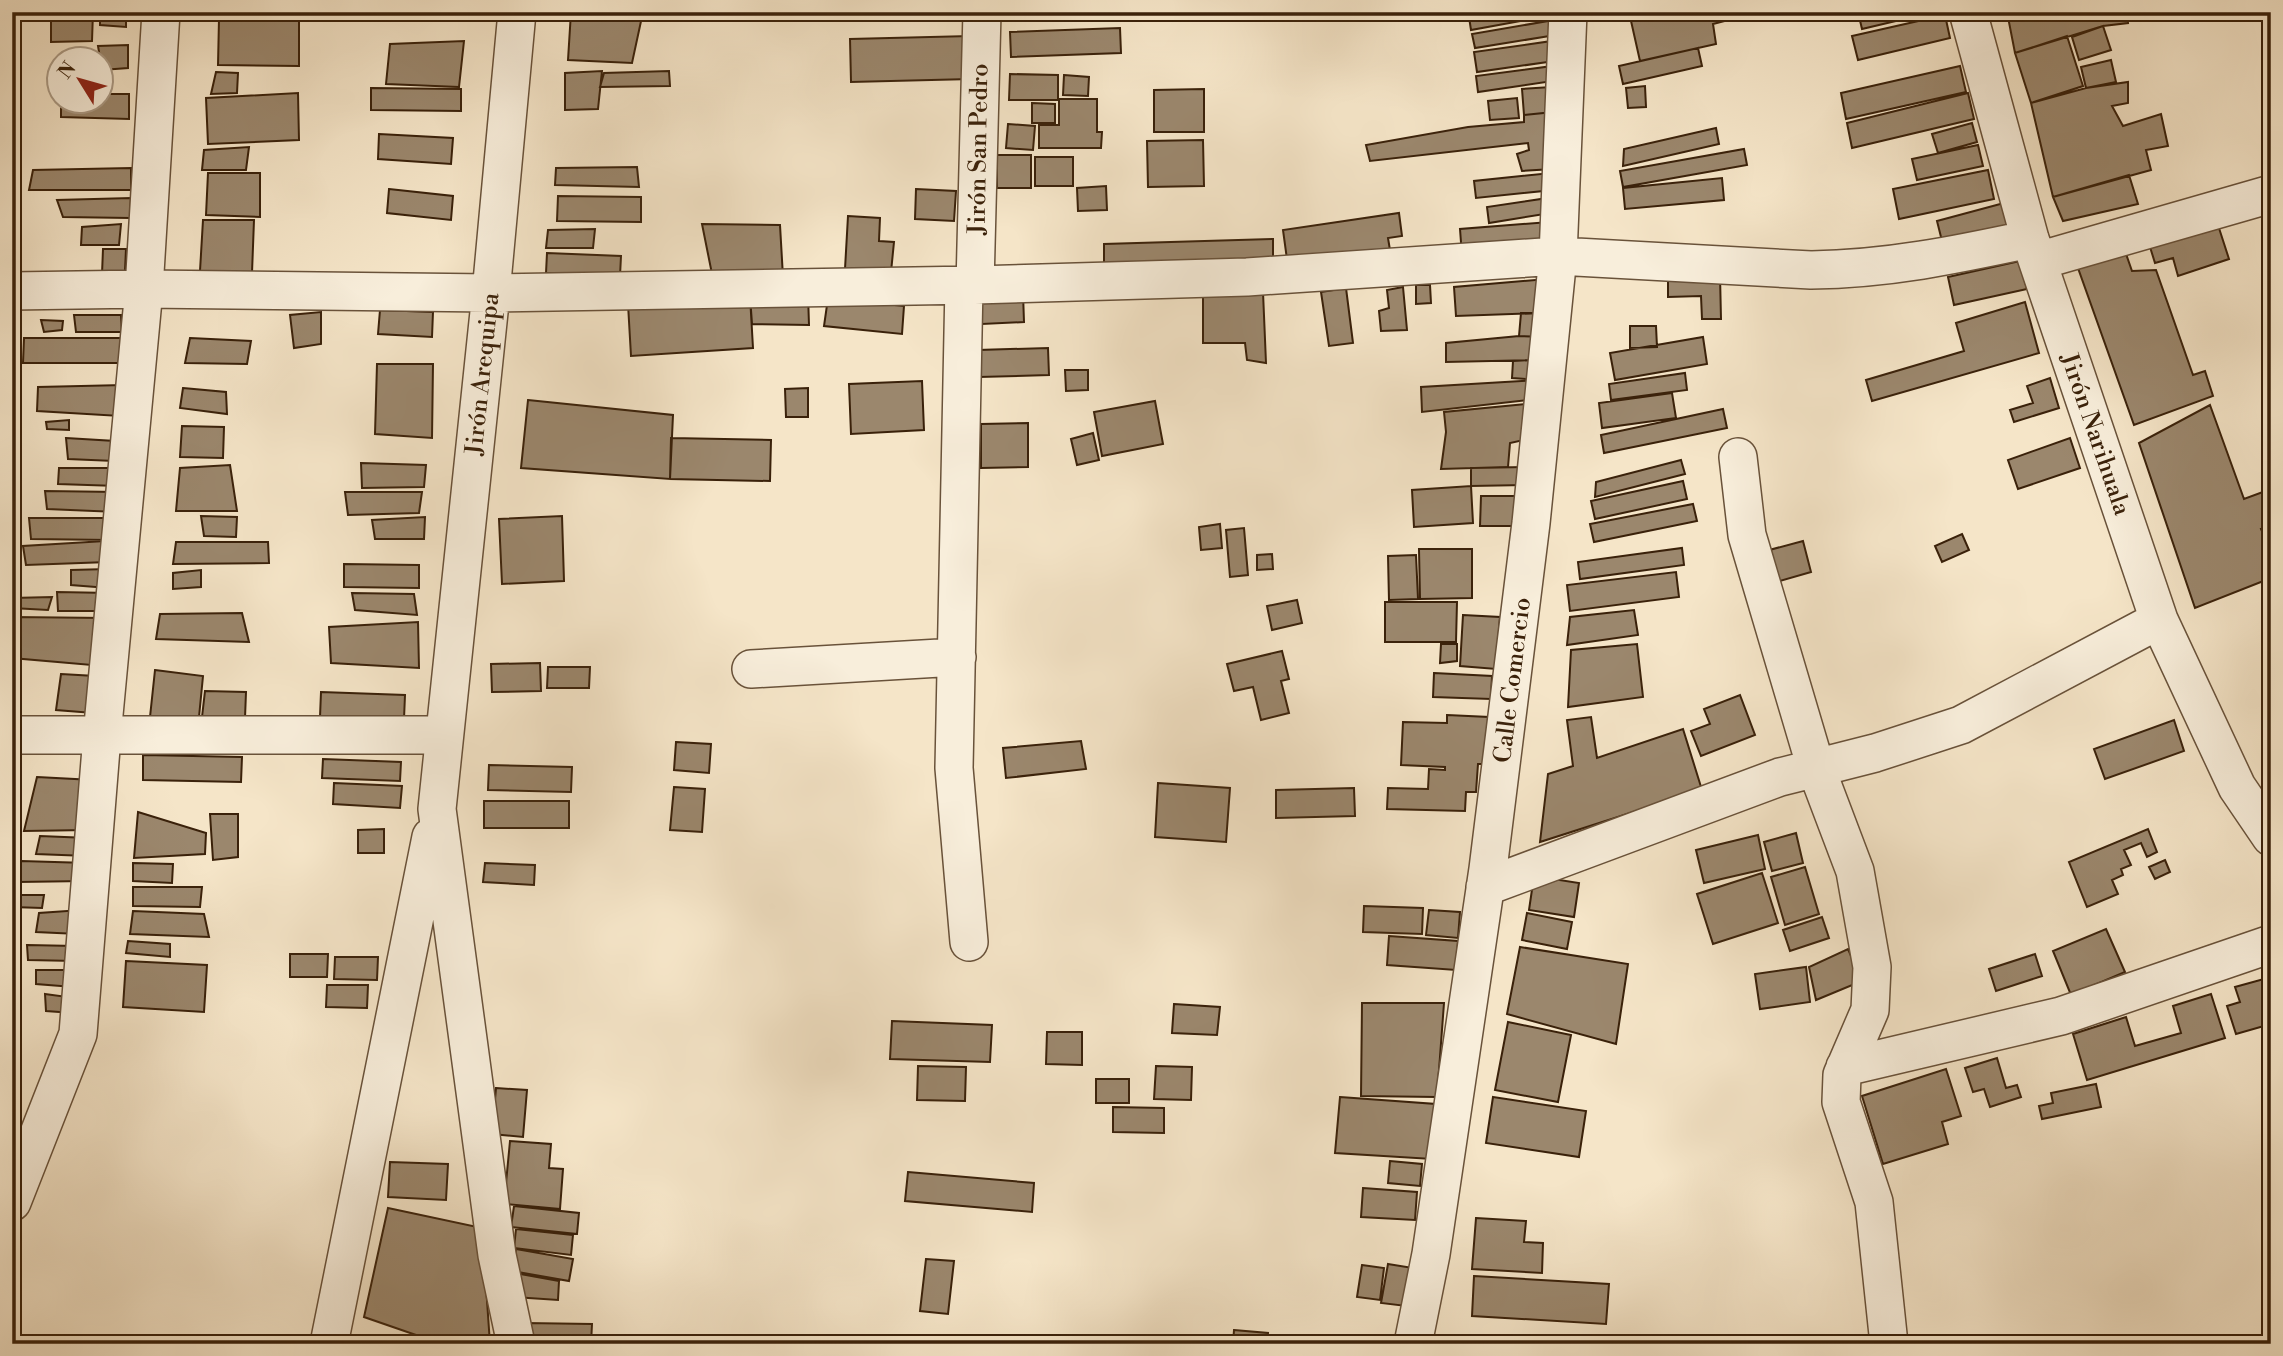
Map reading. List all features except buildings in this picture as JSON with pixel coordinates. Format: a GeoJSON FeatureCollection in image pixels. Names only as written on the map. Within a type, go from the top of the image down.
{"type":"FeatureCollection","features":[{"type":"Feature","properties":{"kind":"street"},"geometry":{"type":"LineString","coordinates":[[12,1202],[78,1034],[102,736],[144,289],[161,12]]}},
{"type":"Feature","properties":{"kind":"street","name":"Jirón Arequipa"},"geometry":{"type":"LineString","coordinates":[[437,809],[491,293],[517,12]]}},
{"type":"Feature","properties":{"kind":"street","name":"Jirón San Pedro"},"geometry":{"type":"LineString","coordinates":[[969,942],[954,768],[969,285],[982,12]]}},
{"type":"Feature","properties":{"kind":"street","name":"Calle Comercio"},"geometry":{"type":"LineString","coordinates":[[1413,1344],[1431,1254],[1485,887],[1531,523],[1558,256],[1568,12]]}},
{"type":"Feature","properties":{"kind":"street","name":"Jirón Narihuala"},"geometry":{"type":"LineString","coordinates":[[1968,12],[2034,250],[2159,621],[2237,787],[2271,837]]}},
{"type":"Feature","properties":{"kind":"street"},"geometry":{"type":"LineString","coordinates":[[12,291],[144,289],[491,293],[969,285],[1247,276],[1558,256],[1846,270],[2034,250],[2271,194]]}},
{"type":"Feature","properties":{"kind":"street"},"geometry":{"type":"LineString","coordinates":[[1738,457],[1747,535],[1816,768],[1855,871],[1872,967],[1870,1010],[1842,1075],[1841,1102],[1874,1202],[1889,1344]]}},
{"type":"Feature","properties":{"kind":"street"},"geometry":{"type":"LineString","coordinates":[[1485,887],[1780,777],[1875,753],[1961,725],[2159,621]]}},
{"type":"Feature","properties":{"kind":"street"},"geometry":{"type":"LineString","coordinates":[[751,669],[957,657]]}},
{"type":"Feature","properties":{"kind":"street"},"geometry":{"type":"LineString","coordinates":[[12,736],[443,735]]}},
{"type":"Feature","properties":{"kind":"street"},"geometry":{"type":"LineString","coordinates":[[331,1343],[437,809]]}},
{"type":"Feature","properties":{"kind":"street"},"geometry":{"type":"LineString","coordinates":[[437,809],[497,1255],[516,1344]]}},
{"type":"Feature","properties":{"kind":"street"},"geometry":{"type":"LineString","coordinates":[[1845,1067],[2061,1016],[2271,944]]}}]}
